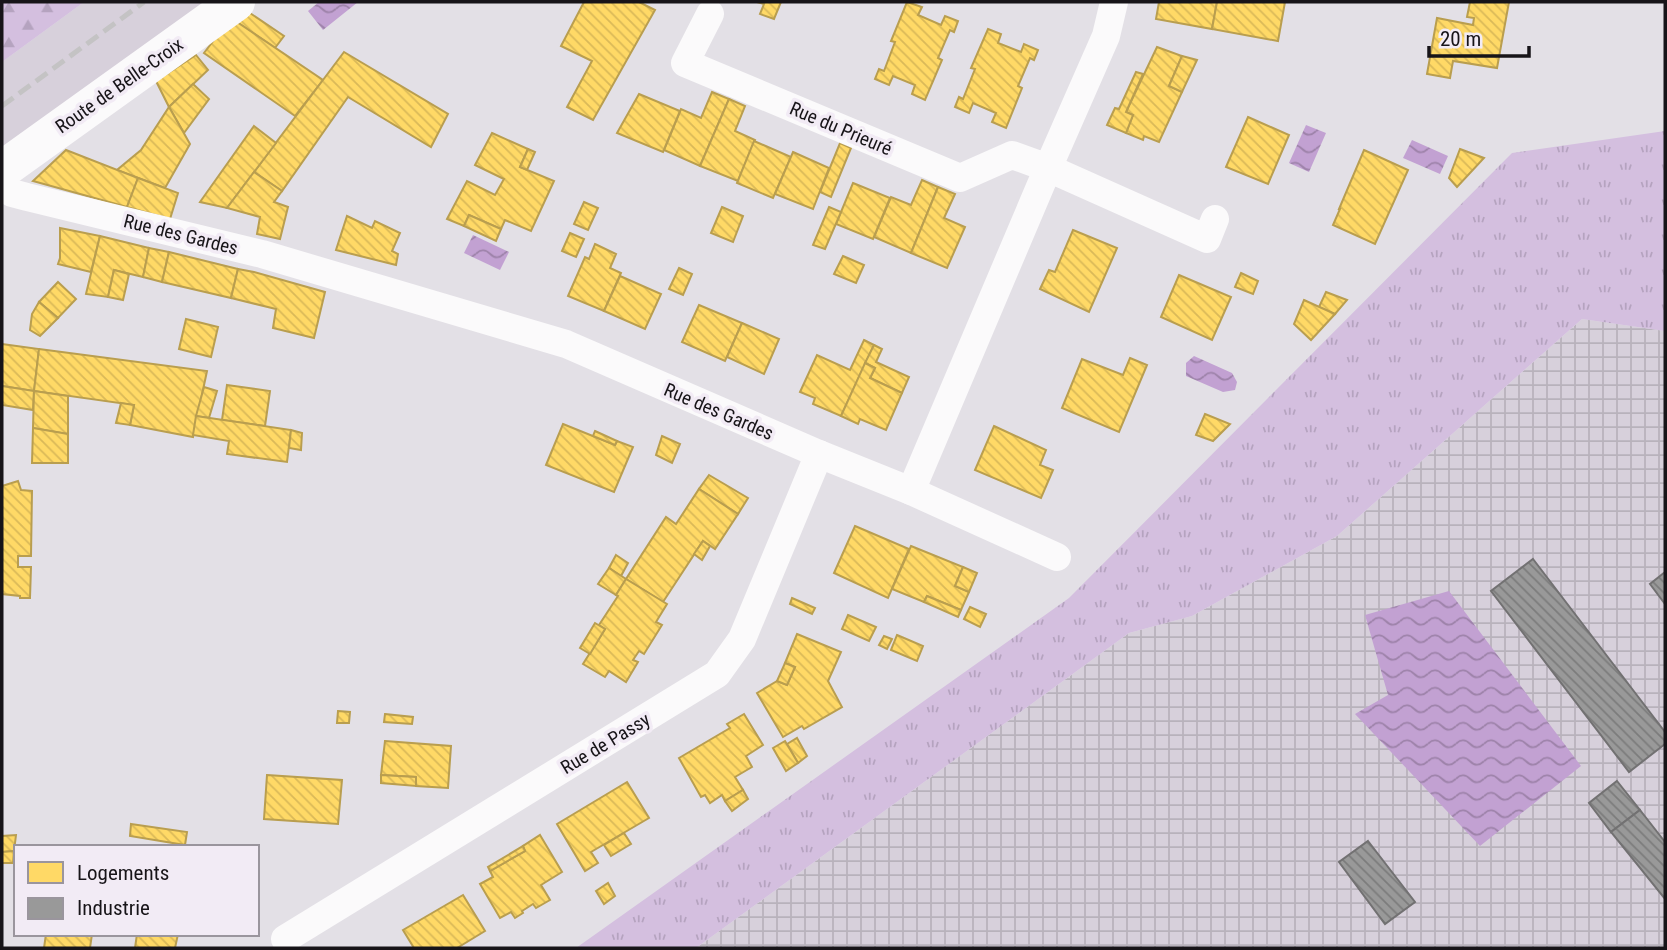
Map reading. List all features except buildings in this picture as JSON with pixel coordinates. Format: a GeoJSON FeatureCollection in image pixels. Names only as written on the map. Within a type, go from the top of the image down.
{"type":"FeatureCollection","features":[{"type":"Feature","properties":{"kind":"street","name":"Route de Belle-Croix"},"geometry":{"type":"LineString","coordinates":[[2,170],[236,2]]}},
{"type":"Feature","properties":{"kind":"street"},"geometry":{"type":"LineString","coordinates":[[911,491],[1106,36],[1114,2]]}},
{"type":"Feature","properties":{"kind":"street","name":"Rue du Prieuré"},"geometry":{"type":"LineString","coordinates":[[710,14],[685,63],[960,178],[1012,155],[1048,168]]}},
{"type":"Feature","properties":{"kind":"street"},"geometry":{"type":"LineString","coordinates":[[1048,168],[1206,239],[1215,219]]}},
{"type":"Feature","properties":{"kind":"street","name":"Rue des Gardes"},"geometry":{"type":"LineString","coordinates":[[2,187],[12,193],[262,254],[566,344],[911,491],[1057,557]]}},
{"type":"Feature","properties":{"kind":"street","name":"Rue de Passy"},"geometry":{"type":"LineString","coordinates":[[285,939],[717,674],[742,639],[819,454]]}},
{"type":"Feature","properties":{"kind":"shaded area"},"geometry":{"type":"Polygon","coordinates":[[[84,2],[209,2],[2,148],[2,62],[84,2]]]}},
{"type":"Feature","properties":{"kind":"shaded area"},"geometry":{"type":"Polygon","coordinates":[[[1582,319],[1665,331],[1665,948],[696,948],[1129,633],[1192,616],[1337,536],[1582,319]]]}},
{"type":"Feature","properties":{"kind":"green space"},"geometry":{"type":"Polygon","coordinates":[[[2,2],[84,2],[2,62],[2,2]]]}},
{"type":"Feature","properties":{"kind":"green space"},"geometry":{"type":"Polygon","coordinates":[[[1665,131],[1665,331],[1582,319],[1337,536],[1192,616],[1129,633],[696,948],[576,948],[1069,598],[1512,153],[1665,131]]]}},
{"type":"Feature","properties":{"kind":"water"},"geometry":{"type":"Polygon","coordinates":[[[319,2],[358,2],[323,30],[308,11],[319,2]]]}},
{"type":"Feature","properties":{"kind":"water"},"geometry":{"type":"Polygon","coordinates":[[[1306,125],[1326,133],[1309,172],[1289,163],[1306,125]]]}},
{"type":"Feature","properties":{"kind":"water"},"geometry":{"type":"Polygon","coordinates":[[[1412,140],[1448,156],[1440,174],[1403,158],[1412,140]]]}},
{"type":"Feature","properties":{"kind":"water"},"geometry":{"type":"Polygon","coordinates":[[[473,235],[509,252],[500,270],[464,253],[473,235]]]}},
{"type":"Feature","properties":{"kind":"water"},"geometry":{"type":"Polygon","coordinates":[[[1194,356],[1232,373],[1237,382],[1235,390],[1223,392],[1186,376],[1186,363],[1194,356]]]}},
{"type":"Feature","properties":{"kind":"water"},"geometry":{"type":"Polygon","coordinates":[[[1449,591],[1581,766],[1480,846],[1355,714],[1388,695],[1365,615],[1449,591]]]}},
{"type":"Feature","properties":{"kind":"railway"},"geometry":{"type":"LineString","coordinates":[[2,106],[144,2]]}}]}
